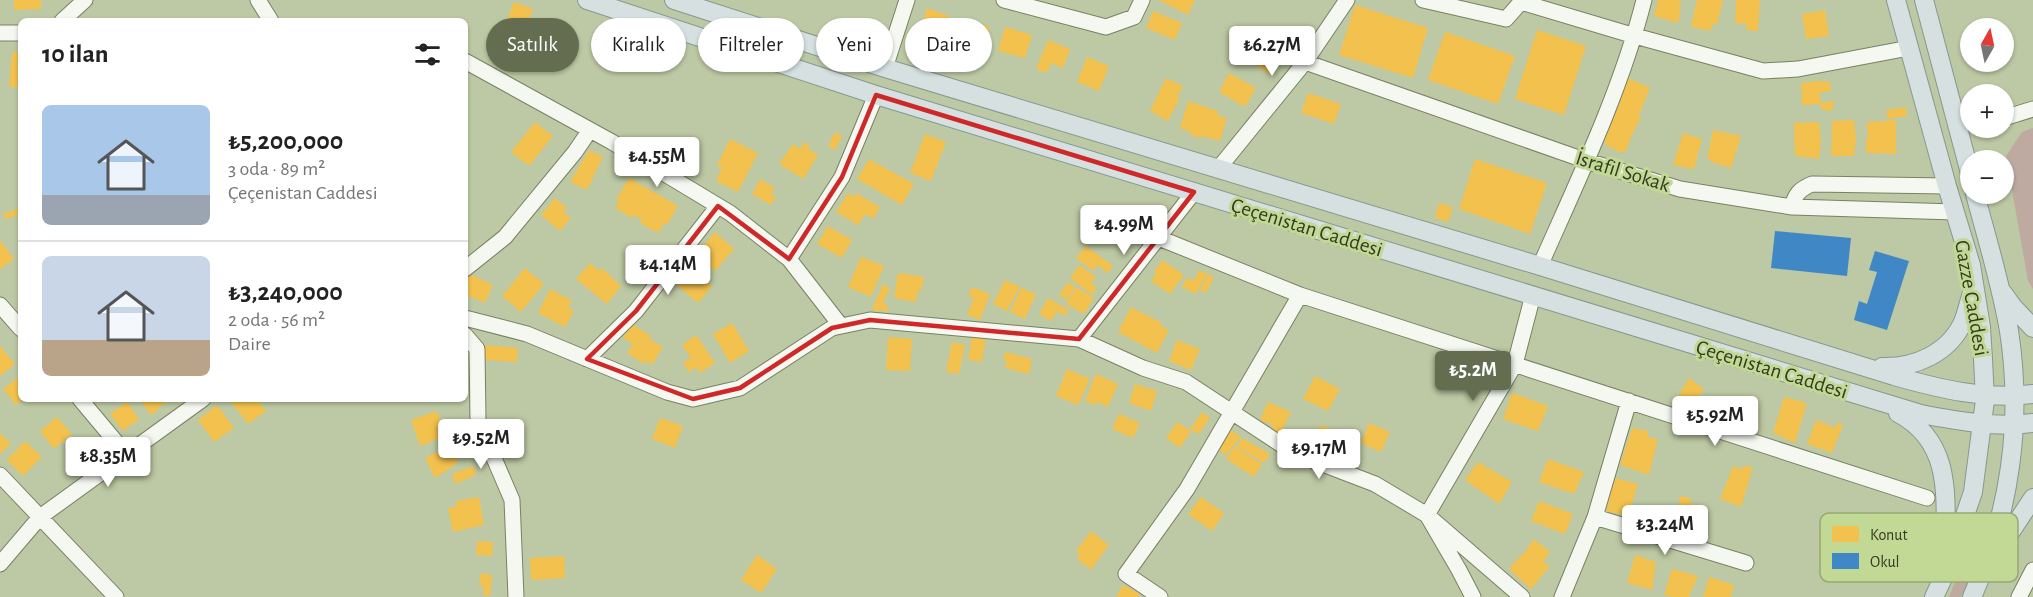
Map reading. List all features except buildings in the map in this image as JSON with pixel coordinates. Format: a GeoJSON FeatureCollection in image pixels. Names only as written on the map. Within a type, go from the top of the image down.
{"type":"FeatureCollection","features":[{"type":"Feature","properties":{"kind":"main road","name":"Çeçenistan Caddesi"},"geometry":{"type":"LineString","coordinates":[[587,0],[876,95],[1921,414],[1962,422],[2033,423]]}},
{"type":"Feature","properties":{"kind":"main road","name":"Çeçenistan Caddesi"},"geometry":{"type":"LineString","coordinates":[[674,0],[718,7],[816,43]]}},
{"type":"Feature","properties":{"kind":"main road","name":"Gazze Caddesi"},"geometry":{"type":"LineString","coordinates":[[1896,0],[1971,265],[1981,327],[1985,394],[1973,492],[1966,513]]}},
{"type":"Feature","properties":{"kind":"main road"},"geometry":{"type":"LineString","coordinates":[[1924,0],[1960,113]]}},
{"type":"Feature","properties":{"kind":"main road","name":"Çeçenistan Caddesi"},"geometry":{"type":"LineString","coordinates":[[893,70],[1540,266],[1863,367],[1941,389],[1985,394],[2033,394]]}},
{"type":"Feature","properties":{"kind":"main road","name":"Gazze Caddesi"},"geometry":{"type":"LineString","coordinates":[[1978,204],[2009,331],[2014,394],[2010,475],[2002,513]]}},
{"type":"Feature","properties":{"kind":"main road"},"geometry":{"type":"LineString","coordinates":[[1863,367],[1891,368],[1911,365],[1931,357],[1953,338],[1963,322],[1974,286]]}},
{"type":"Feature","properties":{"kind":"main road"},"geometry":{"type":"LineString","coordinates":[[1999,286],[2013,307],[2033,328]]}},
{"type":"Feature","properties":{"kind":"main road"},"geometry":{"type":"LineString","coordinates":[[1864,397],[1901,414],[1917,425],[1932,442],[1943,468],[1944,513]]}},
{"type":"Feature","properties":{"kind":"main road"},"geometry":{"type":"LineString","coordinates":[[2018,520],[2033,498]]}},
{"type":"Feature","properties":{"kind":"main road","name":"Gazze Caddesi"},"geometry":{"type":"LineString","coordinates":[[1934,597],[1941,582]]}},
{"type":"Feature","properties":{"kind":"main road","name":"Gazze Caddesi"},"geometry":{"type":"LineString","coordinates":[[1972,597],[1979,582]]}},
{"type":"Feature","properties":{"kind":"street"},"geometry":{"type":"LineString","coordinates":[[65,18],[85,0]]}},
{"type":"Feature","properties":{"kind":"street"},"geometry":{"type":"LineString","coordinates":[[258,0],[269,18]]}},
{"type":"Feature","properties":{"kind":"street"},"geometry":{"type":"LineString","coordinates":[[893,43],[907,0]]}},
{"type":"Feature","properties":{"kind":"street"},"geometry":{"type":"LineString","coordinates":[[1004,0],[1106,27],[1134,17],[1142,0]]}},
{"type":"Feature","properties":{"kind":"street"},"geometry":{"type":"LineString","coordinates":[[1218,169],[1305,62],[1347,0]]}},
{"type":"Feature","properties":{"kind":"street"},"geometry":{"type":"LineString","coordinates":[[1423,0],[1506,20],[1521,2],[1762,70],[1798,69],[1909,48]]}},
{"type":"Feature","properties":{"kind":"street"},"geometry":{"type":"LineString","coordinates":[[1540,266],[1587,161],[1635,36],[1644,0]]}},
{"type":"Feature","properties":{"kind":"street"},"geometry":{"type":"LineString","coordinates":[[0,33],[18,33]]}},
{"type":"Feature","properties":{"kind":"street","name":"İsrafil Sokak"},"geometry":{"type":"LineString","coordinates":[[1305,62],[1587,161],[1680,189],[1792,207],[1955,212]]}},
{"type":"Feature","properties":{"kind":"street"},"geometry":{"type":"LineString","coordinates":[[468,64],[590,130],[730,213],[789,259],[841,326]]}},
{"type":"Feature","properties":{"kind":"street"},"geometry":{"type":"LineString","coordinates":[[789,259],[842,177],[876,95]]}},
{"type":"Feature","properties":{"kind":"street"},"geometry":{"type":"LineString","coordinates":[[2014,115],[2033,109]]}},
{"type":"Feature","properties":{"kind":"street"},"geometry":{"type":"LineString","coordinates":[[468,267],[505,237],[575,152],[590,130]]}},
{"type":"Feature","properties":{"kind":"street"},"geometry":{"type":"LineString","coordinates":[[1792,207],[1795,197],[1802,189],[1812,184],[1947,186]]}},
{"type":"Feature","properties":{"kind":"street"},"geometry":{"type":"LineString","coordinates":[[1079,339],[1194,192]]}},
{"type":"Feature","properties":{"kind":"street"},"geometry":{"type":"LineString","coordinates":[[587,359],[636,311],[718,206]]}},
{"type":"Feature","properties":{"kind":"street"},"geometry":{"type":"LineString","coordinates":[[1159,238],[1300,295],[1927,498]]}},
{"type":"Feature","properties":{"kind":"street"},"geometry":{"type":"LineString","coordinates":[[1160,597],[1126,574],[1187,489],[1300,295]]}},
{"type":"Feature","properties":{"kind":"street"},"geometry":{"type":"LineString","coordinates":[[1426,515],[1515,364],[1533,295]]}},
{"type":"Feature","properties":{"kind":"street"},"geometry":{"type":"LineString","coordinates":[[0,305],[18,326]]}},
{"type":"Feature","properties":{"kind":"street"},"geometry":{"type":"LineString","coordinates":[[468,319],[527,334],[667,392],[693,399],[740,388],[832,328],[870,320],[1079,339],[1143,368],[1186,382],[1294,453],[1375,484],[1426,515],[1522,597]]}},
{"type":"Feature","properties":{"kind":"street"},"geometry":{"type":"LineString","coordinates":[[468,338],[477,349],[478,421],[512,500],[516,597]]}},
{"type":"Feature","properties":{"kind":"street"},"geometry":{"type":"LineString","coordinates":[[1562,597],[1595,517],[1629,401]]}},
{"type":"Feature","properties":{"kind":"street"},"geometry":{"type":"LineString","coordinates":[[83,402],[126,454]]}},
{"type":"Feature","properties":{"kind":"street"},"geometry":{"type":"LineString","coordinates":[[0,564],[40,517],[199,402]]}},
{"type":"Feature","properties":{"kind":"street"},"geometry":{"type":"LineString","coordinates":[[0,475],[116,597]]}},
{"type":"Feature","properties":{"kind":"street"},"geometry":{"type":"LineString","coordinates":[[1426,515],[1473,597]]}},
{"type":"Feature","properties":{"kind":"street"},"geometry":{"type":"LineString","coordinates":[[1595,517],[1746,563]]}},
{"type":"Feature","properties":{"kind":"street"},"geometry":{"type":"LineString","coordinates":[[2019,597],[2033,570]]}},
{"type":"Feature","properties":{"kind":"highlighted area"},"geometry":{"type":"Polygon","coordinates":[[[876,95],[1194,192],[1079,339],[870,320],[832,328],[740,388],[693,399],[587,359],[636,311],[718,206],[789,259],[842,177],[876,95]]]}},
{"type":"Feature","properties":{"kind":"shaded area"},"geometry":{"type":"Polygon","coordinates":[[[2033,128],[2033,289],[2028,281],[2014,201],[2014,150],[2010,150],[2022,132],[2033,128]]]}},
{"type":"Feature","properties":{"kind":"shaded area"},"geometry":{"type":"Polygon","coordinates":[[[1955,582],[1968,582],[1961,597],[1949,597],[1955,582]]]}}]}
